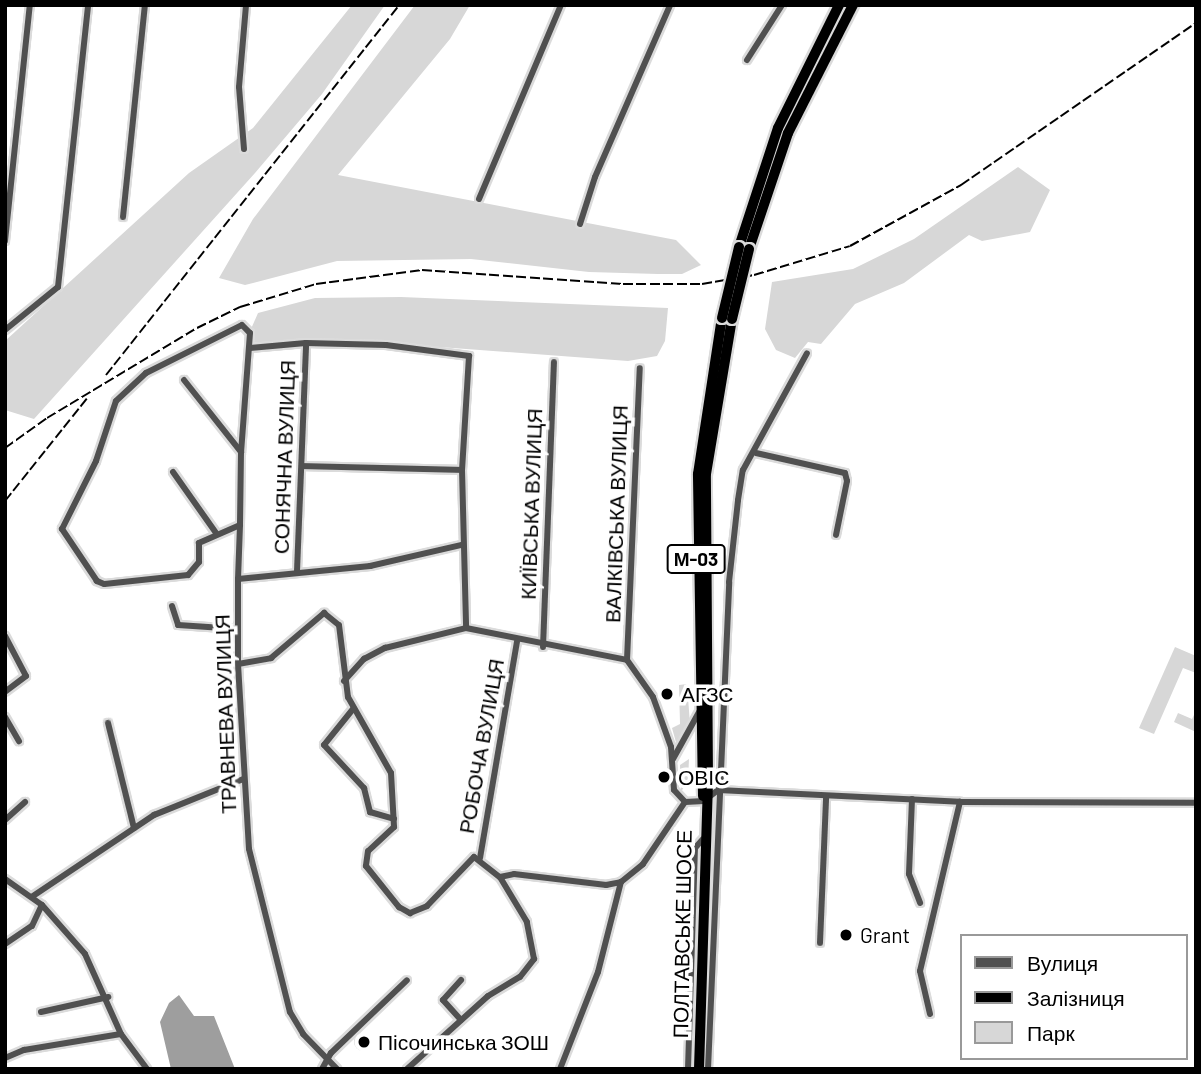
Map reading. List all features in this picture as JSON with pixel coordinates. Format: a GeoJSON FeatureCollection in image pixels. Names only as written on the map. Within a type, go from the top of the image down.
{"type":"FeatureCollection","features":[{"type":"Feature","properties":{"kind":"highway","name":"М-03"},"geometry":{"type":"LineString","coordinates":[[704,801],[699,712],[698,474],[727,319],[778,128],[839,5]]}},
{"type":"Feature","properties":{"kind":"highway","name":"М-03"},"geometry":{"type":"LineString","coordinates":[[744,248],[788,132],[853,5]]}},
{"type":"Feature","properties":{"kind":"highway","name":"М-03"},"geometry":{"type":"LineString","coordinates":[[704,801],[708,780],[706,474],[727,319]]}},
{"type":"Feature","properties":{"kind":"highway","name":"ПОЛТАВСЬКЕ ШОСЕ"},"geometry":{"type":"LineString","coordinates":[[699,1069],[704,801]]}},
{"type":"Feature","properties":{"kind":"street"},"geometry":{"type":"LineString","coordinates":[[5,241],[30,5]]}},
{"type":"Feature","properties":{"kind":"street"},"geometry":{"type":"LineString","coordinates":[[5,330],[58,287],[88,5]]}},
{"type":"Feature","properties":{"kind":"street"},"geometry":{"type":"LineString","coordinates":[[123,217],[145,5]]}},
{"type":"Feature","properties":{"kind":"street"},"geometry":{"type":"LineString","coordinates":[[244,149],[239,87],[246,5]]}},
{"type":"Feature","properties":{"kind":"street"},"geometry":{"type":"LineString","coordinates":[[479,199],[561,5]]}},
{"type":"Feature","properties":{"kind":"street"},"geometry":{"type":"LineString","coordinates":[[580,224],[595,177],[670,5]]}},
{"type":"Feature","properties":{"kind":"street"},"geometry":{"type":"LineString","coordinates":[[747,60],[782,5]]}},
{"type":"Feature","properties":{"kind":"street"},"geometry":{"type":"LineString","coordinates":[[240,525],[216,533],[199,543],[199,562],[188,575],[104,584],[97,581],[62,529],[96,461],[112,410],[128,389],[146,373],[233,328],[248,328],[250,348],[306,343],[386,345],[469,356],[462,470],[461,545],[466,628]]}},
{"type":"Feature","properties":{"kind":"street","name":"СОНЯЧНА ВУЛИЦЯ"},"geometry":{"type":"LineString","coordinates":[[297,571],[306,343]]}},
{"type":"Feature","properties":{"kind":"street","name":"ТРАВНЕВА ВУЛИЦЯ"},"geometry":{"type":"LineString","coordinates":[[250,348],[241,452],[238,579],[238,664],[249,849],[283,992],[295,1024],[326,1061],[337,1069]]}},
{"type":"Feature","properties":{"kind":"street"},"geometry":{"type":"LineString","coordinates":[[708,1069],[729,582],[743,470],[756,453],[807,353]]}},
{"type":"Feature","properties":{"kind":"street","name":"КИЇВСЬКА ВУЛИЦЯ"},"geometry":{"type":"LineString","coordinates":[[543,647],[554,362]]}},
{"type":"Feature","properties":{"kind":"street","name":"ВАЛКІВСЬКА ВУЛИЦЯ"},"geometry":{"type":"LineString","coordinates":[[627,660],[640,368]]}},
{"type":"Feature","properties":{"kind":"street"},"geometry":{"type":"LineString","coordinates":[[184,380],[241,452]]}},
{"type":"Feature","properties":{"kind":"street"},"geometry":{"type":"LineString","coordinates":[[756,453],[845,473],[847,481],[836,535]]}},
{"type":"Feature","properties":{"kind":"street"},"geometry":{"type":"LineString","coordinates":[[303,466],[462,470]]}},
{"type":"Feature","properties":{"kind":"street"},"geometry":{"type":"LineString","coordinates":[[173,472],[216,533]]}},
{"type":"Feature","properties":{"kind":"street"},"geometry":{"type":"LineString","coordinates":[[238,579],[390,563],[461,545]]}},
{"type":"Feature","properties":{"kind":"street"},"geometry":{"type":"LineString","coordinates":[[172,606],[178,625],[238,629]]}},
{"type":"Feature","properties":{"kind":"street"},"geometry":{"type":"LineString","coordinates":[[238,664],[271,658],[326,613],[341,628],[344,681],[353,709],[387,764],[394,827],[369,851],[365,863],[399,907],[413,914],[426,906],[464,863],[480,858],[500,877],[527,922],[534,959],[520,977],[488,996],[407,1069]]}},
{"type":"Feature","properties":{"kind":"street"},"geometry":{"type":"LineString","coordinates":[[344,681],[374,653],[466,628],[543,647],[627,660],[653,697],[673,759],[674,790],[685,802]]}},
{"type":"Feature","properties":{"kind":"street"},"geometry":{"type":"LineString","coordinates":[[5,636],[26,676],[5,692]]}},
{"type":"Feature","properties":{"kind":"street","name":"РОБОЧА ВУЛИЦЯ"},"geometry":{"type":"LineString","coordinates":[[480,858],[517,641]]}},
{"type":"Feature","properties":{"kind":"street"},"geometry":{"type":"LineString","coordinates":[[353,709],[324,745],[364,788],[370,811],[394,819]]}},
{"type":"Feature","properties":{"kind":"street"},"geometry":{"type":"LineString","coordinates":[[673,759],[699,712]]}},
{"type":"Feature","properties":{"kind":"street"},"geometry":{"type":"LineString","coordinates":[[5,717],[19,741]]}},
{"type":"Feature","properties":{"kind":"street"},"geometry":{"type":"LineString","coordinates":[[108,723],[134,828]]}},
{"type":"Feature","properties":{"kind":"street"},"geometry":{"type":"LineString","coordinates":[[33,896],[134,828],[188,799],[243,779]]}},
{"type":"Feature","properties":{"kind":"street"},"geometry":{"type":"LineString","coordinates":[[685,802],[704,801],[718,790],[960,802],[1196,803]]}},
{"type":"Feature","properties":{"kind":"street"},"geometry":{"type":"LineString","coordinates":[[820,943],[827,797]]}},
{"type":"Feature","properties":{"kind":"street"},"geometry":{"type":"LineString","coordinates":[[912,799],[909,874],[920,903]]}},
{"type":"Feature","properties":{"kind":"street"},"geometry":{"type":"LineString","coordinates":[[5,820],[25,802]]}},
{"type":"Feature","properties":{"kind":"street"},"geometry":{"type":"LineString","coordinates":[[500,877],[514,874],[606,885],[621,882],[643,864],[685,802]]}},
{"type":"Feature","properties":{"kind":"street"},"geometry":{"type":"LineString","coordinates":[[930,1014],[920,971],[960,802]]}},
{"type":"Feature","properties":{"kind":"street"},"geometry":{"type":"LineString","coordinates":[[688,1069],[695,848],[703,839]]}},
{"type":"Feature","properties":{"kind":"street"},"geometry":{"type":"LineString","coordinates":[[5,879],[33,896],[85,954],[108,998],[121,1034],[147,1069]]}},
{"type":"Feature","properties":{"kind":"street"},"geometry":{"type":"LineString","coordinates":[[560,1069],[601,963],[621,882]]}},
{"type":"Feature","properties":{"kind":"street"},"geometry":{"type":"LineString","coordinates":[[5,944],[32,926],[42,905]]}},
{"type":"Feature","properties":{"kind":"street"},"geometry":{"type":"LineString","coordinates":[[461,980],[443,1000],[461,1020]]}},
{"type":"Feature","properties":{"kind":"street"},"geometry":{"type":"LineString","coordinates":[[322,1069],[326,1061],[407,981]]}},
{"type":"Feature","properties":{"kind":"street"},"geometry":{"type":"LineString","coordinates":[[41,1012],[108,998]]}},
{"type":"Feature","properties":{"kind":"street"},"geometry":{"type":"LineString","coordinates":[[5,1058],[23,1050],[121,1034]]}},
{"type":"Feature","properties":{"kind":"green space"},"geometry":{"type":"Polygon","coordinates":[[[352,5],[385,5],[322,94],[255,173],[34,419],[5,410],[5,341],[189,173],[253,128],[352,5]]]}},
{"type":"Feature","properties":{"kind":"green space"},"geometry":{"type":"Polygon","coordinates":[[[415,5],[470,5],[450,39],[338,175],[676,240],[701,265],[682,274],[658,274],[589,272],[471,259],[337,261],[245,285],[219,278],[253,219],[415,5]]]}},
{"type":"Feature","properties":{"kind":"green space"},"geometry":{"type":"Polygon","coordinates":[[[1018,167],[1050,190],[1030,232],[982,241],[969,235],[904,283],[855,304],[821,344],[808,342],[795,358],[776,350],[765,329],[772,282],[853,269],[914,239],[1018,167]]]}},
{"type":"Feature","properties":{"kind":"green space"},"geometry":{"type":"Polygon","coordinates":[[[401,297],[668,308],[665,341],[657,356],[628,361],[385,343],[254,342],[251,329],[258,313],[315,298],[401,297]]]}},
{"type":"Feature","properties":{"kind":"green space"},"geometry":{"type":"Polygon","coordinates":[[[1175,647],[1196,656],[1196,673],[1183,668],[1154,734],[1139,728],[1175,647]]]}},
{"type":"Feature","properties":{"kind":"green space"},"geometry":{"type":"Polygon","coordinates":[[[687,684],[690,724],[677,746],[672,728],[680,724],[679,685],[687,684]]]}},
{"type":"Feature","properties":{"kind":"green space"},"geometry":{"type":"Polygon","coordinates":[[[1196,711],[1196,732],[1174,722],[1178,713],[1192,719],[1196,711]]]}},
{"type":"Feature","properties":{"kind":"green space"},"geometry":{"type":"Polygon","coordinates":[[[689,759],[688,780],[681,792],[680,765],[689,759]]]}},
{"type":"Feature","properties":{"kind":"green space"},"geometry":{"type":"Polygon","coordinates":[[[359,1033],[367,1033],[372,1042],[370,1049],[359,1051],[354,1046],[354,1038],[359,1033]]]}},
{"type":"Feature","properties":{"kind":"shaded area"},"geometry":{"type":"Polygon","coordinates":[[[179,995],[194,1016],[214,1016],[235,1069],[171,1069],[160,1022],[169,1003],[179,995]]]}},
{"type":"Feature","properties":{"kind":"railway"},"geometry":{"type":"LineString","coordinates":[[106,375],[399,5]]}},
{"type":"Feature","properties":{"kind":"railway"},"geometry":{"type":"LineString","coordinates":[[5,448],[47,418],[197,328],[240,307],[316,284],[422,270],[623,284],[702,284],[754,275],[850,246],[961,185],[1196,23]]}},
{"type":"Feature","properties":{"kind":"railway"},"geometry":{"type":"LineString","coordinates":[[5,501],[88,397]]}},
{"type":"Feature","properties":{"kind":"place","name":"АГЗС"},"geometry":{"type":"Point","coordinates":[667,694]}},
{"type":"Feature","properties":{"kind":"place","name":"ОВІС"},"geometry":{"type":"Point","coordinates":[664,777]}},
{"type":"Feature","properties":{"kind":"place","name":"Grant"},"geometry":{"type":"Point","coordinates":[846,935]}},
{"type":"Feature","properties":{"kind":"place","name":"Пісочинська ЗОШ"},"geometry":{"type":"Point","coordinates":[364,1042]}}]}
